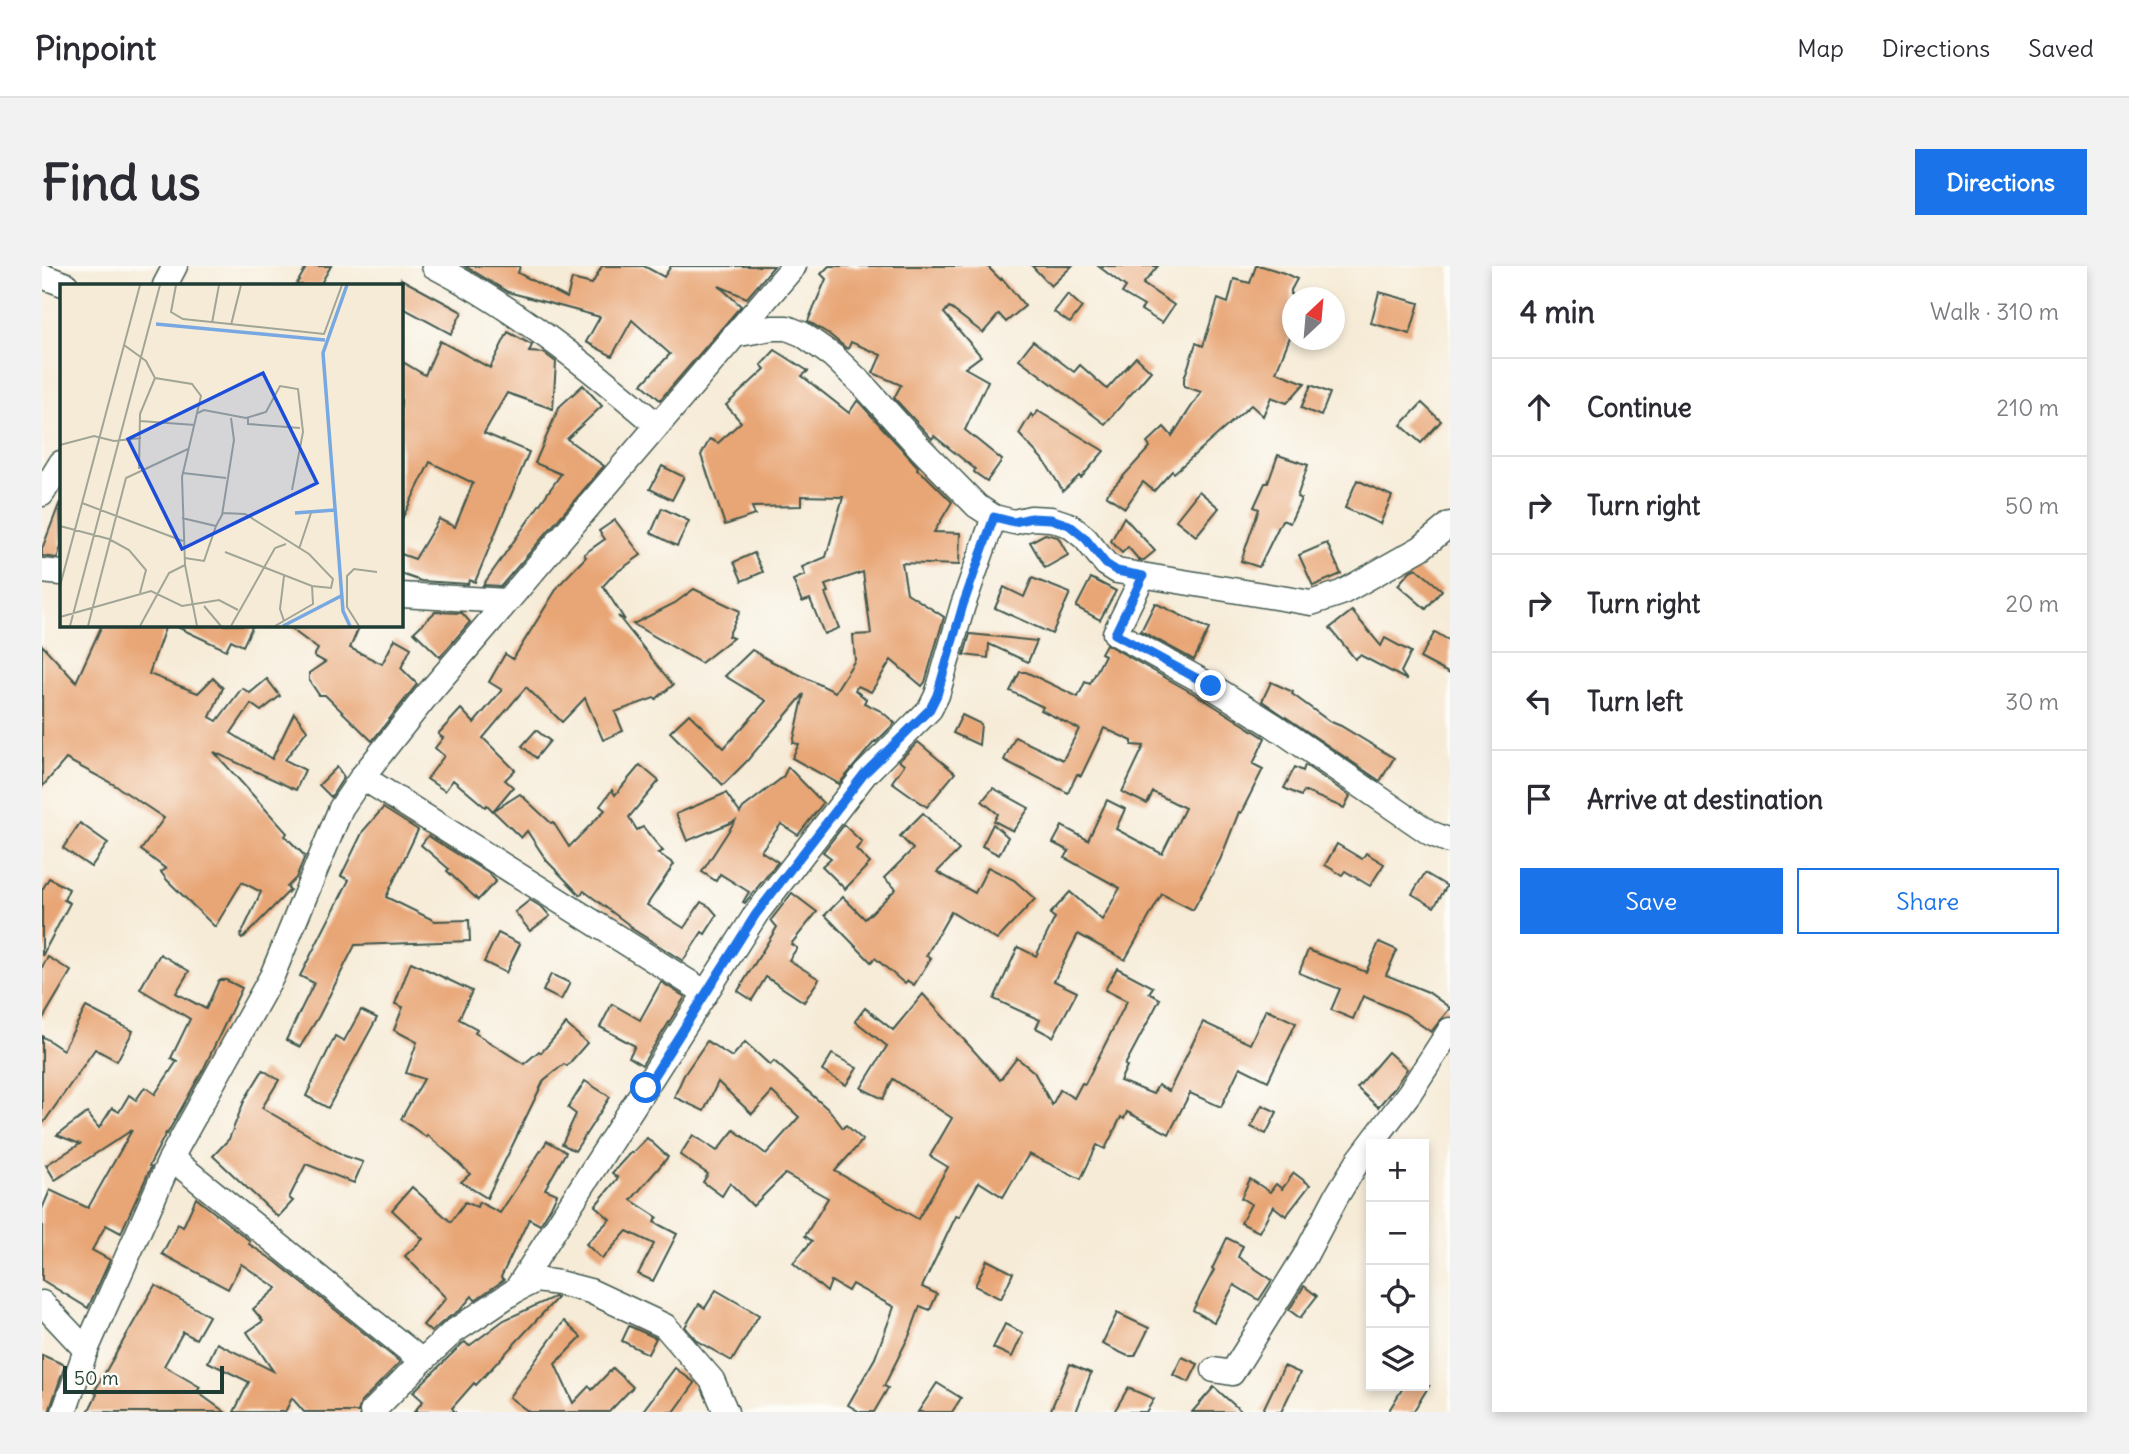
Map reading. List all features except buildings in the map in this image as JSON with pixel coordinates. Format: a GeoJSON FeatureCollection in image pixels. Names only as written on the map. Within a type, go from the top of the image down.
{"type":"FeatureCollection","features":[{"type":"Feature","properties":{"kind":"street"},"geometry":{"type":"LineString","coordinates":[[166,284],[175,266]]}},
{"type":"Feature","properties":{"kind":"street"},"geometry":{"type":"LineString","coordinates":[[433,266],[518,316],[603,379],[657,425]]}},
{"type":"Feature","properties":{"kind":"street"},"geometry":{"type":"LineString","coordinates":[[64,1412],[86,1350],[171,1158],[271,976],[341,808],[427,695],[794,266]]}},
{"type":"Feature","properties":{"kind":"street"},"geometry":{"type":"LineString","coordinates":[[42,276],[63,284]]}},
{"type":"Feature","properties":{"kind":"street"},"geometry":{"type":"LineString","coordinates":[[734,335],[772,328],[787,328],[802,334],[833,356],[863,385],[977,506],[994,517],[1014,522],[1031,518],[1051,519],[1069,525],[1085,538],[1106,564],[1117,571],[1311,603],[1341,593],[1422,548],[1450,524]]}},
{"type":"Feature","properties":{"kind":"street"},"geometry":{"type":"LineString","coordinates":[[42,494],[60,465]]}},
{"type":"Feature","properties":{"kind":"street"},"geometry":{"type":"LineString","coordinates":[[516,1290],[756,914],[864,774],[930,709],[994,517]]}},
{"type":"Feature","properties":{"kind":"street"},"geometry":{"type":"LineString","coordinates":[[42,571],[60,573]]}},
{"type":"Feature","properties":{"kind":"street"},"geometry":{"type":"LineString","coordinates":[[1143,576],[1115,634],[1273,725],[1430,833],[1450,841]]}},
{"type":"Feature","properties":{"kind":"street"},"geometry":{"type":"LineString","coordinates":[[402,595],[507,601]]}},
{"type":"Feature","properties":{"kind":"street"},"geometry":{"type":"LineString","coordinates":[[362,777],[706,993]]}},
{"type":"Feature","properties":{"kind":"street"},"geometry":{"type":"LineString","coordinates":[[1214,1370],[1232,1373],[1305,1256],[1358,1161],[1410,1092],[1450,1030]]}},
{"type":"Feature","properties":{"kind":"street"},"geometry":{"type":"LineString","coordinates":[[171,1158],[422,1361]]}},
{"type":"Feature","properties":{"kind":"street"},"geometry":{"type":"LineString","coordinates":[[372,1412],[453,1332],[516,1290],[536,1280],[590,1291],[665,1326],[712,1380],[726,1412]]}},
{"type":"Feature","properties":{"kind":"street"},"geometry":{"type":"LineString","coordinates":[[42,1303],[86,1350]]}},
{"type":"Feature","properties":{"kind":"route"},"geometry":{"type":"LineString","coordinates":[[646,1088],[756,914],[864,774],[930,709],[937,695],[963,605],[994,517],[1014,522],[1031,518],[1051,519],[1069,525],[1085,538],[1106,564],[1117,571],[1143,576],[1115,634],[1211,686]]}}]}
